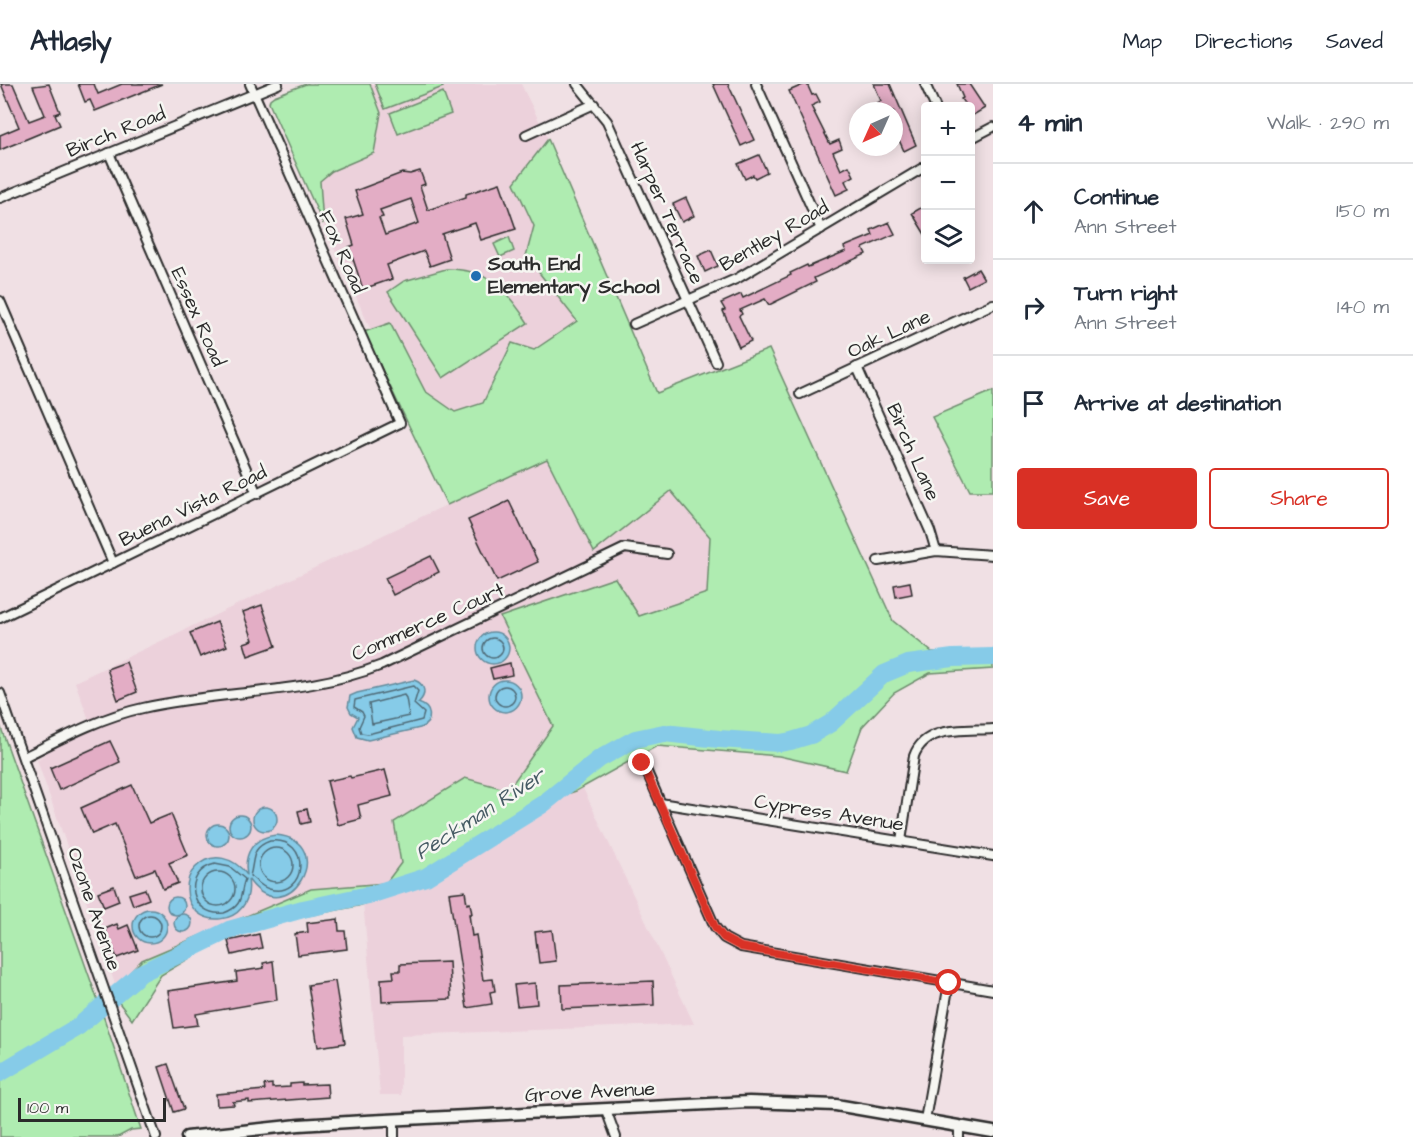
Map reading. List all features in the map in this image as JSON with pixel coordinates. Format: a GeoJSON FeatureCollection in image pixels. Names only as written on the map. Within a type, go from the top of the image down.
{"type":"FeatureCollection","features":[{"type":"Feature","properties":{"kind":"street","name":"Fox Road"},"geometry":{"type":"LineString","coordinates":[[250,84],[400,423]]}},
{"type":"Feature","properties":{"kind":"street","name":"Birch Road"},"geometry":{"type":"LineString","coordinates":[[0,198],[278,84]]}},
{"type":"Feature","properties":{"kind":"street","name":"Harper Terrace"},"geometry":{"type":"LineString","coordinates":[[577,84],[610,127],[716,362]]}},
{"type":"Feature","properties":{"kind":"street"},"geometry":{"type":"LineString","coordinates":[[756,84],[821,229]]}},
{"type":"Feature","properties":{"kind":"street"},"geometry":{"type":"LineString","coordinates":[[925,84],[933,102]]}},
{"type":"Feature","properties":{"kind":"street"},"geometry":{"type":"LineString","coordinates":[[526,135],[594,104]]}},
{"type":"Feature","properties":{"kind":"street"},"geometry":{"type":"LineString","coordinates":[[975,136],[993,127]]}},
{"type":"Feature","properties":{"kind":"street","name":"Essex Road"},"geometry":{"type":"LineString","coordinates":[[109,153],[257,494]]}},
{"type":"Feature","properties":{"kind":"street","name":"Bentley Road"},"geometry":{"type":"LineString","coordinates":[[634,324],[738,278],[921,169]]}},
{"type":"Feature","properties":{"kind":"street"},"geometry":{"type":"LineString","coordinates":[[0,301],[113,563]]}},
{"type":"Feature","properties":{"kind":"street","name":"Oak Lane"},"geometry":{"type":"LineString","coordinates":[[800,394],[993,304]]}},
{"type":"Feature","properties":{"kind":"street","name":"Birch Lane"},"geometry":{"type":"LineString","coordinates":[[857,367],[930,531],[936,551]]}},
{"type":"Feature","properties":{"kind":"street","name":"Buena Vista Road"},"geometry":{"type":"LineString","coordinates":[[0,618],[400,423]]}},
{"type":"Feature","properties":{"kind":"street","name":"Commerce Court"},"geometry":{"type":"LineString","coordinates":[[24,757],[105,720],[131,711],[158,705],[291,687],[361,672],[382,665],[625,548],[667,554]]}},
{"type":"Feature","properties":{"kind":"street"},"geometry":{"type":"LineString","coordinates":[[878,561],[936,551],[993,555]]}},
{"type":"Feature","properties":{"kind":"street","name":"Ozone Avenue"},"geometry":{"type":"LineString","coordinates":[[0,693],[156,1137]]}},
{"type":"Feature","properties":{"kind":"street"},"geometry":{"type":"LineString","coordinates":[[901,841],[914,756],[920,745],[928,737],[938,733],[993,729]]}},
{"type":"Feature","properties":{"kind":"street"},"geometry":{"type":"LineString","coordinates":[[642,763],[715,927],[729,942],[741,947],[993,990]]}},
{"type":"Feature","properties":{"kind":"street","name":"Cypress Avenue"},"geometry":{"type":"LineString","coordinates":[[660,803],[993,856]]}},
{"type":"Feature","properties":{"kind":"street"},"geometry":{"type":"LineString","coordinates":[[925,1120],[949,983]]}},
{"type":"Feature","properties":{"kind":"street","name":"Grove Avenue"},"geometry":{"type":"LineString","coordinates":[[187,1137],[299,1125],[749,1102],[836,1105],[925,1120],[959,1132],[993,1132]]}},
{"type":"Feature","properties":{"kind":"street"},"geometry":{"type":"LineString","coordinates":[[606,1110],[616,1137]]}},
{"type":"Feature","properties":{"kind":"street"},"geometry":{"type":"LineString","coordinates":[[394,1120],[394,1137]]}},
{"type":"Feature","properties":{"kind":"shaded area","name":"South End Elementary School"},"geometry":{"type":"Polygon","coordinates":[[[306,84],[521,84],[548,139],[654,386],[444,484],[370,328],[269,103],[274,96],[306,84]]]}},
{"type":"Feature","properties":{"kind":"shaded area"},"geometry":{"type":"Polygon","coordinates":[[[553,454],[671,491],[710,537],[707,593],[639,616],[553,726],[508,790],[401,863],[386,883],[311,889],[116,987],[37,760],[89,720],[75,682],[553,454]]]}},
{"type":"Feature","properties":{"kind":"shaded area"},"geometry":{"type":"Polygon","coordinates":[[[582,786],[694,1024],[401,1035],[401,1095],[380,1095],[363,901],[566,792],[582,786]]]}},
{"type":"Feature","properties":{"kind":"green space"},"geometry":{"type":"Polygon","coordinates":[[[306,84],[370,84],[381,113],[374,153],[332,171],[320,181],[323,224],[269,103],[274,96],[306,84]]]}},
{"type":"Feature","properties":{"kind":"green space"},"geometry":{"type":"Polygon","coordinates":[[[375,84],[442,84],[443,87],[385,109],[375,84]]]}},
{"type":"Feature","properties":{"kind":"green space"},"geometry":{"type":"Polygon","coordinates":[[[443,92],[451,114],[398,134],[390,113],[443,92]]]}},
{"type":"Feature","properties":{"kind":"green space"},"geometry":{"type":"Polygon","coordinates":[[[548,139],[657,393],[769,349],[893,621],[932,652],[993,651],[993,669],[930,673],[894,693],[862,727],[846,771],[779,756],[657,746],[576,791],[561,796],[422,886],[358,906],[227,936],[161,975],[132,1020],[111,992],[142,960],[311,889],[386,883],[401,863],[394,822],[465,778],[508,790],[553,726],[500,617],[615,578],[639,616],[707,593],[710,537],[671,491],[594,552],[547,459],[447,505],[364,332],[390,323],[425,391],[455,412],[483,403],[512,343],[534,350],[577,321],[526,256],[534,226],[514,183],[548,139]]]}},
{"type":"Feature","properties":{"kind":"green space"},"geometry":{"type":"Polygon","coordinates":[[[509,237],[514,251],[500,257],[494,244],[509,237]]]}},
{"type":"Feature","properties":{"kind":"green space"},"geometry":{"type":"Polygon","coordinates":[[[446,269],[473,272],[494,283],[512,300],[528,323],[443,378],[388,292],[404,281],[446,269]]]}},
{"type":"Feature","properties":{"kind":"green space"},"geometry":{"type":"Polygon","coordinates":[[[993,391],[993,491],[970,491],[932,417],[993,391]]]}},
{"type":"Feature","properties":{"kind":"green space"},"geometry":{"type":"Polygon","coordinates":[[[0,725],[141,1129],[131,1130],[118,1137],[0,1137],[0,725]]]}},
{"type":"Feature","properties":{"kind":"water"},"geometry":{"type":"Polygon","coordinates":[[[493,632],[504,637],[509,648],[504,659],[493,664],[482,659],[477,648],[482,637],[493,632]]]}},
{"type":"Feature","properties":{"kind":"water"},"geometry":{"type":"Polygon","coordinates":[[[414,680],[421,684],[424,690],[423,697],[418,703],[426,708],[430,715],[425,725],[368,740],[357,737],[353,727],[358,717],[351,713],[348,707],[350,696],[414,680]]]}},
{"type":"Feature","properties":{"kind":"water"},"geometry":{"type":"Polygon","coordinates":[[[505,680],[516,685],[521,696],[516,707],[505,712],[494,707],[489,696],[494,685],[505,680]]]}},
{"type":"Feature","properties":{"kind":"water"},"geometry":{"type":"Polygon","coordinates":[[[265,807],[274,810],[277,819],[274,828],[265,831],[256,828],[253,819],[256,810],[265,807]]]}},
{"type":"Feature","properties":{"kind":"water"},"geometry":{"type":"Polygon","coordinates":[[[240,815],[248,818],[251,826],[248,834],[240,837],[232,834],[229,826],[232,818],[240,815]]]}},
{"type":"Feature","properties":{"kind":"water"},"geometry":{"type":"Polygon","coordinates":[[[218,824],[226,827],[229,835],[226,843],[218,846],[210,843],[207,835],[210,827],[218,824]]]}},
{"type":"Feature","properties":{"kind":"water"},"geometry":{"type":"Polygon","coordinates":[[[276,835],[295,841],[305,852],[306,866],[301,880],[291,891],[278,897],[263,893],[248,879],[248,896],[242,908],[232,915],[221,919],[208,918],[198,913],[190,903],[187,889],[189,877],[195,868],[209,859],[223,858],[236,864],[247,875],[247,860],[251,848],[261,839],[276,835]]]}},
{"type":"Feature","properties":{"kind":"water"},"geometry":{"type":"Polygon","coordinates":[[[176,897],[182,900],[185,906],[182,912],[176,915],[170,912],[167,906],[170,900],[176,897]]]}},
{"type":"Feature","properties":{"kind":"water"},"geometry":{"type":"Polygon","coordinates":[[[150,909],[162,914],[167,926],[162,938],[150,943],[138,938],[133,926],[138,914],[150,909]]]}},
{"type":"Feature","properties":{"kind":"water"},"geometry":{"type":"Polygon","coordinates":[[[183,914],[189,917],[192,923],[189,929],[183,932],[177,929],[174,923],[177,917],[183,914]]]}},
{"type":"Feature","properties":{"kind":"building"},"geometry":{"type":"Polygon","coordinates":[[[1,84],[13,84],[29,121],[45,115],[33,86],[49,84],[60,112],[55,114],[60,125],[0,150],[0,135],[19,127],[1,84]]]}},
{"type":"Feature","properties":{"kind":"building"},"geometry":{"type":"Polygon","coordinates":[[[78,84],[94,84],[98,94],[122,84],[162,84],[95,111],[90,100],[85,102],[78,84]]]}},
{"type":"Feature","properties":{"kind":"building"},"geometry":{"type":"Polygon","coordinates":[[[713,84],[728,84],[754,140],[741,146],[713,84]]]}},
{"type":"Feature","properties":{"kind":"building"},"geometry":{"type":"Polygon","coordinates":[[[805,84],[812,95],[816,94],[820,102],[811,106],[830,144],[839,140],[842,148],[833,152],[841,170],[849,166],[854,176],[845,181],[849,189],[836,195],[789,91],[805,84]]]}},
{"type":"Feature","properties":{"kind":"building"},"geometry":{"type":"Polygon","coordinates":[[[874,84],[890,84],[898,102],[879,102],[881,101],[874,84]]]}},
{"type":"Feature","properties":{"kind":"building"},"geometry":{"type":"Polygon","coordinates":[[[957,84],[969,84],[985,108],[975,114],[975,102],[963,102],[961,99],[963,98],[957,84]]]}},
{"type":"Feature","properties":{"kind":"building"},"geometry":{"type":"Polygon","coordinates":[[[903,114],[916,145],[904,151],[903,149],[903,114]]]}},
{"type":"Feature","properties":{"kind":"building"},"geometry":{"type":"Polygon","coordinates":[[[759,155],[767,172],[755,178],[753,175],[745,179],[738,164],[759,155]]]}},
{"type":"Feature","properties":{"kind":"building"},"geometry":{"type":"Polygon","coordinates":[[[420,171],[425,184],[420,186],[428,210],[500,183],[516,229],[481,240],[475,223],[442,234],[450,259],[430,266],[424,251],[387,265],[392,279],[363,289],[349,247],[354,245],[346,219],[363,214],[355,191],[402,173],[410,174],[420,171]],[[411,199],[380,210],[383,217],[379,218],[385,235],[419,223],[411,199]]]}},
{"type":"Feature","properties":{"kind":"building"},"geometry":{"type":"Polygon","coordinates":[[[686,198],[694,216],[682,222],[673,204],[686,198]]]}},
{"type":"Feature","properties":{"kind":"building"},"geometry":{"type":"Polygon","coordinates":[[[921,208],[921,228],[912,213],[921,208]]]}},
{"type":"Feature","properties":{"kind":"building"},"geometry":{"type":"Polygon","coordinates":[[[889,222],[895,234],[863,248],[866,254],[814,278],[816,282],[769,305],[765,299],[740,310],[742,314],[739,316],[751,341],[739,347],[721,303],[741,294],[743,298],[807,265],[808,267],[846,251],[844,247],[873,235],[871,230],[889,222]]]}},
{"type":"Feature","properties":{"kind":"building"},"geometry":{"type":"Polygon","coordinates":[[[711,250],[718,266],[705,272],[698,256],[711,250]]]}},
{"type":"Feature","properties":{"kind":"building"},"geometry":{"type":"Polygon","coordinates":[[[978,269],[984,279],[968,287],[963,277],[978,269]]]}},
{"type":"Feature","properties":{"kind":"building"},"geometry":{"type":"Polygon","coordinates":[[[509,501],[538,562],[497,581],[468,520],[509,501]]]}},
{"type":"Feature","properties":{"kind":"building"},"geometry":{"type":"Polygon","coordinates":[[[431,556],[439,572],[393,595],[385,578],[431,556]]]}},
{"type":"Feature","properties":{"kind":"building"},"geometry":{"type":"Polygon","coordinates":[[[910,582],[912,594],[896,597],[894,585],[910,582]]]}},
{"type":"Feature","properties":{"kind":"building"},"geometry":{"type":"Polygon","coordinates":[[[262,605],[276,646],[248,656],[244,643],[253,640],[243,612],[262,605]]]}},
{"type":"Feature","properties":{"kind":"building"},"geometry":{"type":"Polygon","coordinates":[[[217,622],[227,646],[200,657],[190,633],[217,622]]]}},
{"type":"Feature","properties":{"kind":"building"},"geometry":{"type":"Polygon","coordinates":[[[126,662],[137,692],[118,700],[107,669],[126,662]]]}},
{"type":"Feature","properties":{"kind":"building"},"geometry":{"type":"Polygon","coordinates":[[[510,663],[512,675],[493,679],[490,668],[510,663]]]}},
{"type":"Feature","properties":{"kind":"building"},"geometry":{"type":"Polygon","coordinates":[[[110,741],[120,762],[59,790],[50,768],[110,741]]]}},
{"type":"Feature","properties":{"kind":"building"},"geometry":{"type":"Polygon","coordinates":[[[385,770],[392,796],[358,805],[361,819],[338,825],[327,781],[385,770]]]}},
{"type":"Feature","properties":{"kind":"building"},"geometry":{"type":"Polygon","coordinates":[[[132,785],[149,823],[171,814],[188,855],[169,863],[178,883],[163,889],[155,869],[136,876],[115,824],[92,834],[81,808],[132,785]]]}},
{"type":"Feature","properties":{"kind":"building"},"geometry":{"type":"Polygon","coordinates":[[[307,809],[310,822],[301,824],[298,811],[307,809]]]}},
{"type":"Feature","properties":{"kind":"building"},"geometry":{"type":"Polygon","coordinates":[[[114,886],[119,901],[104,907],[98,892],[114,886]]]}},
{"type":"Feature","properties":{"kind":"building"},"geometry":{"type":"Polygon","coordinates":[[[145,889],[149,899],[133,905],[129,894],[145,889]]]}},
{"type":"Feature","properties":{"kind":"building"},"geometry":{"type":"Polygon","coordinates":[[[465,891],[467,904],[470,903],[472,936],[476,935],[483,980],[493,979],[495,991],[490,992],[492,1004],[467,1008],[449,893],[465,891]]]}},
{"type":"Feature","properties":{"kind":"building"},"geometry":{"type":"Polygon","coordinates":[[[338,919],[339,931],[345,931],[347,949],[298,955],[295,934],[308,932],[307,923],[338,919]]]}},
{"type":"Feature","properties":{"kind":"building"},"geometry":{"type":"Polygon","coordinates":[[[117,924],[119,929],[128,925],[138,950],[117,958],[105,929],[117,924]]]}},
{"type":"Feature","properties":{"kind":"building"},"geometry":{"type":"Polygon","coordinates":[[[552,930],[556,961],[539,963],[535,932],[552,930]]]}},
{"type":"Feature","properties":{"kind":"building"},"geometry":{"type":"Polygon","coordinates":[[[259,934],[262,948],[232,955],[228,941],[259,934]]]}},
{"type":"Feature","properties":{"kind":"building"},"geometry":{"type":"Polygon","coordinates":[[[273,961],[277,1000],[196,1014],[198,1025],[174,1028],[168,991],[237,981],[236,972],[264,968],[263,963],[273,961]]]}},
{"type":"Feature","properties":{"kind":"building"},"geometry":{"type":"Polygon","coordinates":[[[449,962],[451,999],[382,1002],[381,979],[394,978],[393,971],[400,971],[400,964],[449,962]]]}},
{"type":"Feature","properties":{"kind":"building"},"geometry":{"type":"Polygon","coordinates":[[[335,981],[345,1043],[318,1047],[308,985],[335,981]]]}},
{"type":"Feature","properties":{"kind":"building"},"geometry":{"type":"Polygon","coordinates":[[[653,981],[654,1005],[562,1009],[561,985],[653,981]]]}},
{"type":"Feature","properties":{"kind":"building"},"geometry":{"type":"Polygon","coordinates":[[[535,983],[537,1004],[517,1006],[514,985],[535,983]]]}},
{"type":"Feature","properties":{"kind":"building"},"geometry":{"type":"Polygon","coordinates":[[[168,1064],[184,1109],[174,1112],[159,1067],[168,1064]]]}},
{"type":"Feature","properties":{"kind":"building"},"geometry":{"type":"Polygon","coordinates":[[[302,1083],[302,1085],[327,1084],[328,1097],[249,1103],[249,1100],[233,1102],[234,1105],[217,1106],[216,1094],[265,1090],[264,1085],[272,1084],[272,1088],[290,1087],[290,1084],[302,1083]]]}},
{"type":"Feature","properties":{"kind":"waterway","name":"Peckman River"},"geometry":{"type":"LineString","coordinates":[[0,1073],[79,1026],[141,973],[229,930],[303,909],[373,894],[426,877],[543,804],[599,759],[635,739],[664,733],[780,743],[791,741],[811,735],[831,723],[884,674],[908,664],[953,658],[993,657]]}},
{"type":"Feature","properties":{"kind":"place","name":"South End Elementary School"},"geometry":{"type":"Point","coordinates":[476,276]}},
{"type":"Feature","properties":{"kind":"route"},"geometry":{"type":"LineString","coordinates":[[642,763],[715,927],[729,942],[741,947],[949,983]]}}]}
